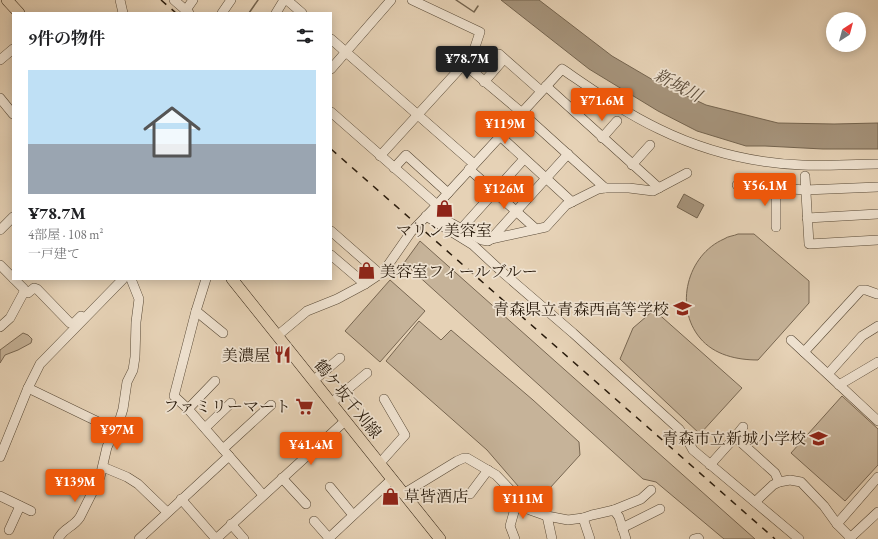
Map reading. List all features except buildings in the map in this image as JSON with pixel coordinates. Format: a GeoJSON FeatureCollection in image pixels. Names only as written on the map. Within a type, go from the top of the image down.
{"type":"FeatureCollection","features":[{"type":"Feature","properties":{"kind":"main road"},"geometry":{"type":"LineString","coordinates":[[9,1],[18,12]]}},
{"type":"Feature","properties":{"kind":"main road","name":"鶴ケ坂千刈線"},"geometry":{"type":"LineString","coordinates":[[233,280],[440,539]]}},
{"type":"Feature","properties":{"kind":"street"},"geometry":{"type":"LineString","coordinates":[[120,0],[123,12]]}},
{"type":"Feature","properties":{"kind":"street"},"geometry":{"type":"LineString","coordinates":[[174,0],[187,12],[193,0]]}},
{"type":"Feature","properties":{"kind":"street"},"geometry":{"type":"LineString","coordinates":[[223,12],[231,0]]}},
{"type":"Feature","properties":{"kind":"street"},"geometry":{"type":"LineString","coordinates":[[277,12],[285,0],[301,12]]}},
{"type":"Feature","properties":{"kind":"street"},"geometry":{"type":"LineString","coordinates":[[332,68],[391,0]]}},
{"type":"Feature","properties":{"kind":"street"},"geometry":{"type":"LineString","coordinates":[[380,156],[418,116],[473,53],[480,32],[412,0]]}},
{"type":"Feature","properties":{"kind":"street"},"geometry":{"type":"LineString","coordinates":[[332,40],[418,116],[471,166],[495,192],[536,229]]}},
{"type":"Feature","properties":{"kind":"street"},"geometry":{"type":"LineString","coordinates":[[0,60],[12,50]]}},
{"type":"Feature","properties":{"kind":"street"},"geometry":{"type":"LineString","coordinates":[[473,53],[499,54],[602,138],[658,188]]}},
{"type":"Feature","properties":{"kind":"street"},"geometry":{"type":"LineString","coordinates":[[484,82],[504,59]]}},
{"type":"Feature","properties":{"kind":"street"},"geometry":{"type":"LineString","coordinates":[[464,64],[521,112],[604,188]]}},
{"type":"Feature","properties":{"kind":"street"},"geometry":{"type":"LineString","coordinates":[[277,336],[307,311],[337,299],[380,274],[386,268],[410,232],[437,205],[471,166],[562,69],[640,119],[686,141],[721,153],[753,159],[802,165],[878,164]]}},
{"type":"Feature","properties":{"kind":"street"},"geometry":{"type":"LineString","coordinates":[[0,98],[12,113]]}},
{"type":"Feature","properties":{"kind":"street"},"geometry":{"type":"LineString","coordinates":[[332,113],[437,205]]}},
{"type":"Feature","properties":{"kind":"street"},"geometry":{"type":"LineString","coordinates":[[602,138],[617,121]]}},
{"type":"Feature","properties":{"kind":"street"},"geometry":{"type":"LineString","coordinates":[[500,136],[572,202]]}},
{"type":"Feature","properties":{"kind":"street"},"geometry":{"type":"LineString","coordinates":[[632,165],[650,145]]}},
{"type":"Feature","properties":{"kind":"street"},"geometry":{"type":"LineString","coordinates":[[491,239],[547,179],[568,154]]}},
{"type":"Feature","properties":{"kind":"street"},"geometry":{"type":"LineString","coordinates":[[394,168],[406,155],[448,193]]}},
{"type":"Feature","properties":{"kind":"street"},"geometry":{"type":"LineString","coordinates":[[461,229],[524,159]]}},
{"type":"Feature","properties":{"kind":"street"},"geometry":{"type":"LineString","coordinates":[[428,214],[482,240],[488,241],[491,239],[546,227],[566,205],[598,189],[629,188],[653,191],[687,173]]}},
{"type":"Feature","properties":{"kind":"street"},"geometry":{"type":"LineString","coordinates":[[805,176],[809,244],[878,240]]}},
{"type":"Feature","properties":{"kind":"street"},"geometry":{"type":"LineString","coordinates":[[737,185],[805,190],[878,187]]}},
{"type":"Feature","properties":{"kind":"street"},"geometry":{"type":"LineString","coordinates":[[776,188],[776,227]]}},
{"type":"Feature","properties":{"kind":"street"},"geometry":{"type":"LineString","coordinates":[[428,214],[473,245],[679,429],[693,450],[756,501],[799,539]]}},
{"type":"Feature","properties":{"kind":"street"},"geometry":{"type":"LineString","coordinates":[[807,218],[878,214]]}},
{"type":"Feature","properties":{"kind":"street"},"geometry":{"type":"LineString","coordinates":[[0,230],[12,218]]}},
{"type":"Feature","properties":{"kind":"street"},"geometry":{"type":"LineString","coordinates":[[332,232],[380,274]]}},
{"type":"Feature","properties":{"kind":"street"},"geometry":{"type":"LineString","coordinates":[[332,256],[365,284]]}},
{"type":"Feature","properties":{"kind":"street"},"geometry":{"type":"LineString","coordinates":[[14,280],[24,289],[24,292]]}},
{"type":"Feature","properties":{"kind":"street"},"geometry":{"type":"LineString","coordinates":[[0,457],[4,435],[40,364],[122,280]]}},
{"type":"Feature","properties":{"kind":"street"},"geometry":{"type":"LineString","coordinates":[[58,539],[62,531],[76,523],[80,518],[100,477],[107,447],[123,409],[127,382],[133,370],[135,357],[136,322],[139,299],[131,280]]}},
{"type":"Feature","properties":{"kind":"street"},"geometry":{"type":"LineString","coordinates":[[206,280],[174,396],[188,409],[263,495]]}},
{"type":"Feature","properties":{"kind":"street"},"geometry":{"type":"LineString","coordinates":[[24,292],[28,293],[34,288],[37,289],[70,322],[74,323],[84,312],[88,316]]}},
{"type":"Feature","properties":{"kind":"street"},"geometry":{"type":"LineString","coordinates":[[804,352],[861,290],[878,294]]}},
{"type":"Feature","properties":{"kind":"street"},"geometry":{"type":"LineString","coordinates":[[0,327],[10,318],[24,292]]}},
{"type":"Feature","properties":{"kind":"street"},"geometry":{"type":"LineString","coordinates":[[196,311],[223,333]]}},
{"type":"Feature","properties":{"kind":"street"},"geometry":{"type":"LineString","coordinates":[[828,374],[862,336],[878,326]]}},
{"type":"Feature","properties":{"kind":"street"},"geometry":{"type":"LineString","coordinates":[[791,340],[877,418]]}},
{"type":"Feature","properties":{"kind":"street"},"geometry":{"type":"LineString","coordinates":[[313,381],[340,358]]}},
{"type":"Feature","properties":{"kind":"street"},"geometry":{"type":"LineString","coordinates":[[839,385],[878,362]]}},
{"type":"Feature","properties":{"kind":"street"},"geometry":{"type":"LineString","coordinates":[[331,403],[367,372]]}},
{"type":"Feature","properties":{"kind":"street"},"geometry":{"type":"LineString","coordinates":[[188,409],[215,382]]}},
{"type":"Feature","properties":{"kind":"street"},"geometry":{"type":"LineString","coordinates":[[28,388],[115,430]]}},
{"type":"Feature","properties":{"kind":"street"},"geometry":{"type":"LineString","coordinates":[[380,463],[405,435],[384,399]]}},
{"type":"Feature","properties":{"kind":"street"},"geometry":{"type":"LineString","coordinates":[[204,428],[231,403]]}},
{"type":"Feature","properties":{"kind":"street"},"geometry":{"type":"LineString","coordinates":[[142,538],[226,453],[270,405]]}},
{"type":"Feature","properties":{"kind":"street"},"geometry":{"type":"LineString","coordinates":[[181,499],[216,539],[345,421]]}},
{"type":"Feature","properties":{"kind":"street"},"geometry":{"type":"LineString","coordinates":[[710,465],[743,427]]}},
{"type":"Feature","properties":{"kind":"street"},"geometry":{"type":"LineString","coordinates":[[735,437],[775,473],[779,482]]}},
{"type":"Feature","properties":{"kind":"street"},"geometry":{"type":"LineString","coordinates":[[403,494],[464,458],[475,462],[496,475],[530,510],[547,516],[568,520],[583,518],[614,510],[641,498],[651,490]]}},
{"type":"Feature","properties":{"kind":"street"},"geometry":{"type":"LineString","coordinates":[[103,467],[127,477],[138,484],[167,512]]}},
{"type":"Feature","properties":{"kind":"street"},"geometry":{"type":"LineString","coordinates":[[470,494],[488,470]]}},
{"type":"Feature","properties":{"kind":"street"},"geometry":{"type":"LineString","coordinates":[[837,524],[878,477]]}},
{"type":"Feature","properties":{"kind":"street"},"geometry":{"type":"LineString","coordinates":[[282,478],[306,504]]}},
{"type":"Feature","properties":{"kind":"street"},"geometry":{"type":"LineString","coordinates":[[314,521],[331,538],[353,515],[392,479]]}},
{"type":"Feature","properties":{"kind":"street"},"geometry":{"type":"LineString","coordinates":[[756,501],[773,485],[779,482],[790,480],[801,482],[824,506],[837,524],[850,538],[878,512]]}},
{"type":"Feature","properties":{"kind":"street"},"geometry":{"type":"LineString","coordinates":[[330,487],[353,515]]}},
{"type":"Feature","properties":{"kind":"street"},"geometry":{"type":"LineString","coordinates":[[0,496],[31,512]]}},
{"type":"Feature","properties":{"kind":"street"},"geometry":{"type":"LineString","coordinates":[[515,539],[510,526],[514,512],[520,500]]}},
{"type":"Feature","properties":{"kind":"street"},"geometry":{"type":"LineString","coordinates":[[9,530],[20,506]]}},
{"type":"Feature","properties":{"kind":"street"},"geometry":{"type":"LineString","coordinates":[[622,528],[660,509]]}},
{"type":"Feature","properties":{"kind":"street"},"geometry":{"type":"LineString","coordinates":[[614,510],[619,517],[626,539]]}},
{"type":"Feature","properties":{"kind":"street"},"geometry":{"type":"LineString","coordinates":[[547,516],[552,539]]}},
{"type":"Feature","properties":{"kind":"street"},"geometry":{"type":"LineString","coordinates":[[583,518],[590,539]]}},
{"type":"Feature","properties":{"kind":"street"},"geometry":{"type":"LineString","coordinates":[[231,524],[244,539]]}},
{"type":"Feature","properties":{"kind":"street"},"geometry":{"type":"LineString","coordinates":[[694,539],[699,539]]}},
{"type":"Feature","properties":{"kind":"shaded area"},"geometry":{"type":"Polygon","coordinates":[[[501,0],[539,0],[612,56],[653,80],[706,105],[778,123],[878,123],[878,149],[823,149],[746,146],[697,131],[658,111],[589,69],[501,0]]]}},
{"type":"Feature","properties":{"kind":"shaded area"},"geometry":{"type":"Polygon","coordinates":[[[684,194],[704,205],[697,218],[677,207],[684,194]]]}},
{"type":"Feature","properties":{"kind":"shaded area"},"geometry":{"type":"Polygon","coordinates":[[[738,234],[754,234],[809,281],[809,303],[758,360],[734,358],[712,349],[700,338],[692,326],[688,312],[686,297],[688,283],[693,269],[701,257],[711,247],[726,238],[738,234]]]}},
{"type":"Feature","properties":{"kind":"shaded area"},"geometry":{"type":"Polygon","coordinates":[[[420,241],[755,539],[724,539],[656,482],[643,479],[404,263],[420,241]]]}},
{"type":"Feature","properties":{"kind":"shaded area"},"geometry":{"type":"Polygon","coordinates":[[[390,280],[425,311],[380,362],[345,331],[390,280]]]}},
{"type":"Feature","properties":{"kind":"shaded area"},"geometry":{"type":"Polygon","coordinates":[[[654,310],[742,388],[700,434],[620,359],[633,328],[654,310]]]}},
{"type":"Feature","properties":{"kind":"shaded area"},"geometry":{"type":"Polygon","coordinates":[[[419,321],[441,340],[451,330],[533,400],[579,442],[580,455],[539,500],[531,501],[487,450],[386,361],[419,321]]]}},
{"type":"Feature","properties":{"kind":"shaded area"},"geometry":{"type":"Polygon","coordinates":[[[23,333],[32,339],[31,343],[5,355],[0,363],[0,350],[23,333]]]}},
{"type":"Feature","properties":{"kind":"shaded area"},"geometry":{"type":"Polygon","coordinates":[[[842,396],[878,429],[878,465],[845,501],[791,453],[842,396]]]}},
{"type":"Feature","properties":{"kind":"waterway"},"geometry":{"type":"LineString","coordinates":[[250,12],[258,0]]}},
{"type":"Feature","properties":{"kind":"waterway"},"geometry":{"type":"LineString","coordinates":[[456,0],[474,12],[478,6]]}},
{"type":"Feature","properties":{"kind":"railway"},"geometry":{"type":"LineString","coordinates":[[161,0],[175,12]]}},
{"type":"Feature","properties":{"kind":"railway"},"geometry":{"type":"LineString","coordinates":[[332,150],[775,539]]}},
{"type":"Feature","properties":{"kind":"place","name":"マリン美容室"},"geometry":{"type":"Point","coordinates":[444,209]}},
{"type":"Feature","properties":{"kind":"place","name":"美容室フィールブルー"},"geometry":{"type":"Point","coordinates":[367,271]}},
{"type":"Feature","properties":{"kind":"place","name":"青森県立青森西高等学校"},"geometry":{"type":"Point","coordinates":[682,309]}},
{"type":"Feature","properties":{"kind":"place","name":"美濃屋"},"geometry":{"type":"Point","coordinates":[283,355]}},
{"type":"Feature","properties":{"kind":"place","name":"ファミリーマート"},"geometry":{"type":"Point","coordinates":[304,406]}},
{"type":"Feature","properties":{"kind":"place","name":"青森市立新城小学校"},"geometry":{"type":"Point","coordinates":[819,438]}},
{"type":"Feature","properties":{"kind":"place","name":"草皆酒店"},"geometry":{"type":"Point","coordinates":[391,496]}},
{"type":"Feature","properties":{"kind":"water label","name":"新城川"},"geometry":{"type":"Point","coordinates":[678,85]}}]}
